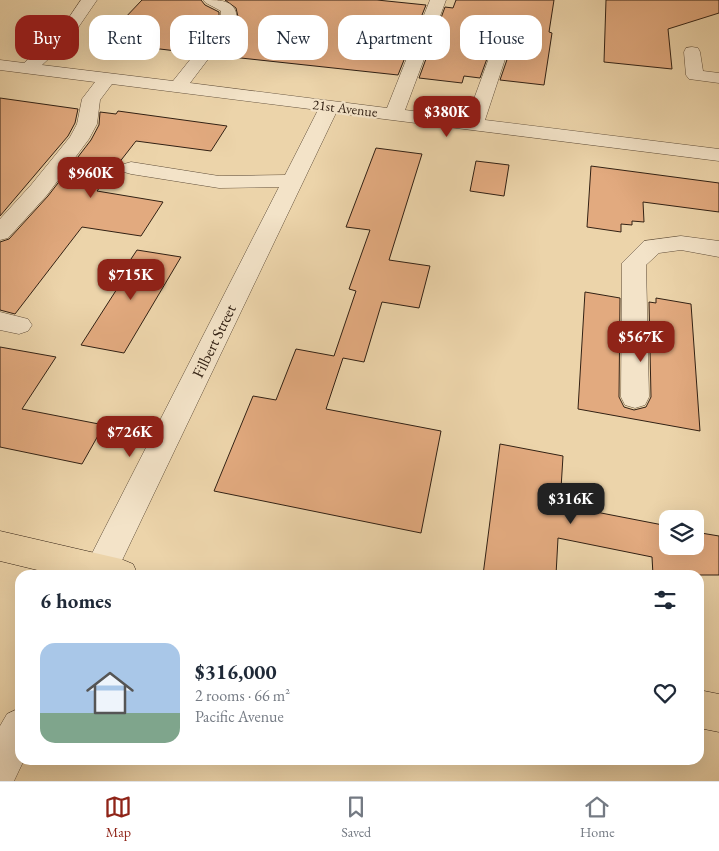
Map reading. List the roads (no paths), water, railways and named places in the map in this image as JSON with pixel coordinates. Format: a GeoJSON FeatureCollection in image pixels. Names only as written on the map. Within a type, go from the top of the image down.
{"type":"FeatureCollection","features":[{"type":"Feature","properties":{"kind":"main road"},"geometry":{"type":"LineString","coordinates":[[0,546],[94,570]]}},
{"type":"Feature","properties":{"kind":"main road"},"geometry":{"type":"LineString","coordinates":[[704,710],[719,713]]}},
{"type":"Feature","properties":{"kind":"street"},"geometry":{"type":"LineString","coordinates":[[29,68],[65,35],[89,0]]}},
{"type":"Feature","properties":{"kind":"street"},"geometry":{"type":"LineString","coordinates":[[178,87],[228,21],[229,9],[211,0]]}},
{"type":"Feature","properties":{"kind":"street"},"geometry":{"type":"LineString","coordinates":[[394,114],[438,0]]}},
{"type":"Feature","properties":{"kind":"street"},"geometry":{"type":"LineString","coordinates":[[692,52],[695,75],[719,78]]}},
{"type":"Feature","properties":{"kind":"street"},"geometry":{"type":"LineString","coordinates":[[474,124],[496,60]]}},
{"type":"Feature","properties":{"kind":"street","name":"21st Avenue"},"geometry":{"type":"LineString","coordinates":[[0,65],[719,155]]}},
{"type":"Feature","properties":{"kind":"street"},"geometry":{"type":"LineString","coordinates":[[3,225],[44,183],[79,139],[87,124],[91,99],[108,78]]}},
{"type":"Feature","properties":{"kind":"street","name":"Filbert Street"},"geometry":{"type":"LineString","coordinates":[[107,570],[292,181],[330,106]]}},
{"type":"Feature","properties":{"kind":"street"},"geometry":{"type":"LineString","coordinates":[[131,168],[219,182],[292,181]]}},
{"type":"Feature","properties":{"kind":"street"},"geometry":{"type":"LineString","coordinates":[[635,397],[634,263],[652,246],[681,244],[719,249]]}},
{"type":"Feature","properties":{"kind":"street"},"geometry":{"type":"LineString","coordinates":[[0,767],[15,738]]}}]}
